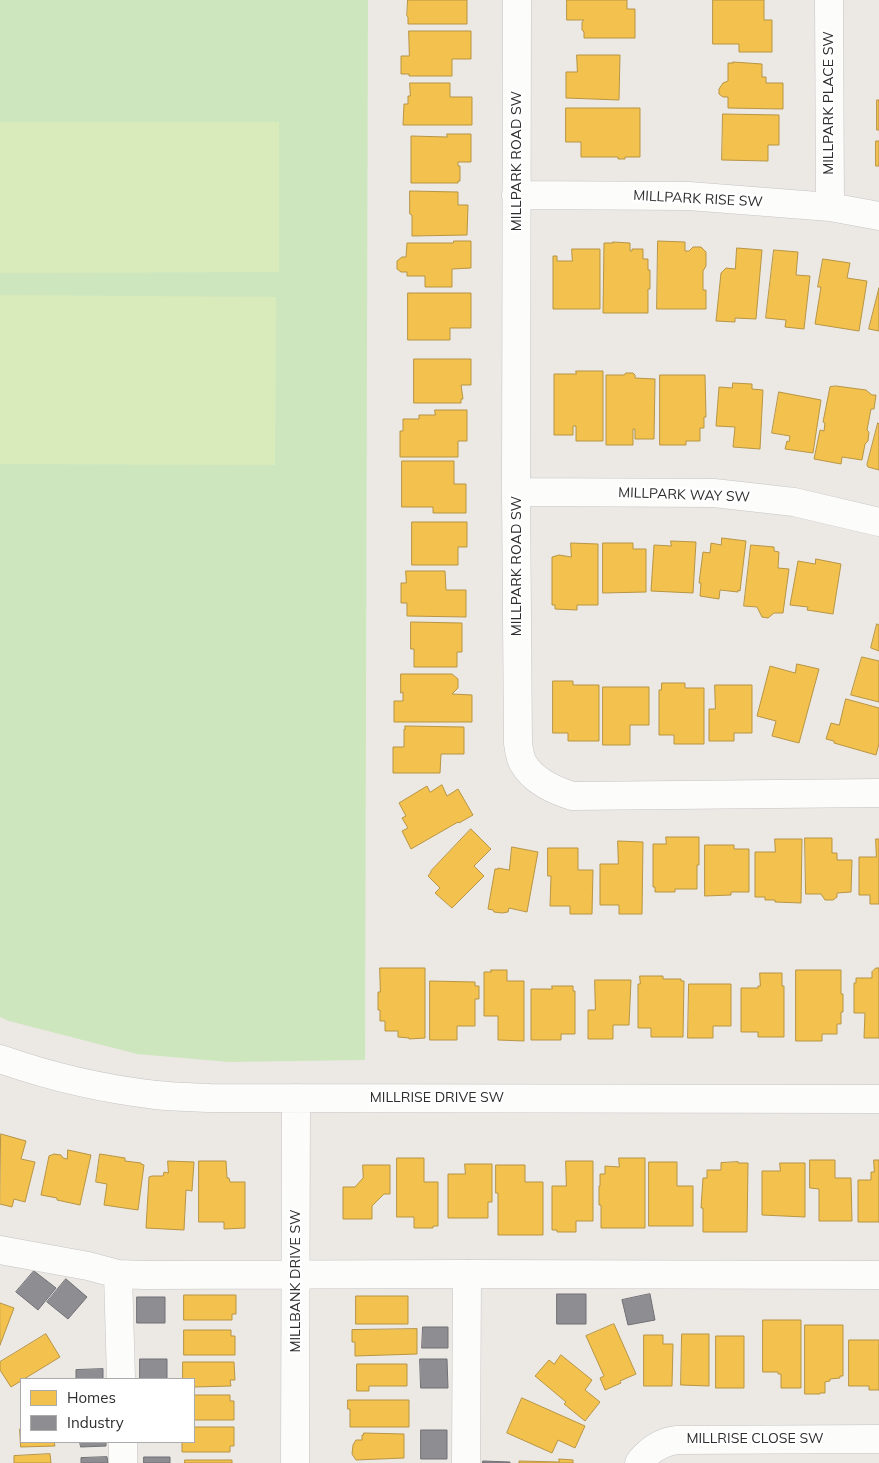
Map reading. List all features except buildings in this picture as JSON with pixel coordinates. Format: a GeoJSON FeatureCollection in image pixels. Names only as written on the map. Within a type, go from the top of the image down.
{"type":"FeatureCollection","features":[{"type":"Feature","properties":{"kind":"street","name":"MILLPARK ROAD SW"},"geometry":{"type":"LineString","coordinates":[[517,0],[516,492],[518,744],[522,762],[533,775],[552,790],[572,796],[879,793]]}},
{"type":"Feature","properties":{"kind":"street","name":"MILLPARK PLACE SW"},"geometry":{"type":"LineString","coordinates":[[829,0],[830,206]]}},
{"type":"Feature","properties":{"kind":"street","name":"MILLPARK RISE SW"},"geometry":{"type":"LineString","coordinates":[[516,195],[689,196],[830,206],[879,216]]}},
{"type":"Feature","properties":{"kind":"street","name":"MILLPARK WAY SW"},"geometry":{"type":"LineString","coordinates":[[516,492],[714,493],[794,502],[879,522]]}},
{"type":"Feature","properties":{"kind":"street","name":"MILLRISE DRIVE SW"},"geometry":{"type":"LineString","coordinates":[[0,1060],[37,1072],[76,1081],[158,1096],[209,1098],[879,1098]]}},
{"type":"Feature","properties":{"kind":"street","name":"MILLBANK DRIVE SW"},"geometry":{"type":"LineString","coordinates":[[295,1463],[296,1098]]}},
{"type":"Feature","properties":{"kind":"street"},"geometry":{"type":"LineString","coordinates":[[0,1250],[88,1266],[118,1274],[144,1275],[879,1275]]}},
{"type":"Feature","properties":{"kind":"street"},"geometry":{"type":"LineString","coordinates":[[118,1274],[121,1378]]}},
{"type":"Feature","properties":{"kind":"street"},"geometry":{"type":"LineString","coordinates":[[466,1463],[467,1274]]}},
{"type":"Feature","properties":{"kind":"street","name":"MILLRISE CLOSE SW"},"geometry":{"type":"LineString","coordinates":[[639,1463],[648,1452],[657,1446],[669,1441],[678,1440],[879,1439]]}},
{"type":"Feature","properties":{"kind":"street"},"geometry":{"type":"LineString","coordinates":[[123,1443],[123,1463]]}},
{"type":"Feature","properties":{"kind":"green space"},"geometry":{"type":"Polygon","coordinates":[[[0,0],[368,0],[365,1060],[229,1062],[137,1054],[9,1021],[0,1017],[0,0]]]}},
{"type":"Feature","properties":{"kind":"green space"},"geometry":{"type":"Polygon","coordinates":[[[0,122],[279,122],[279,272],[0,273],[0,122]]]}},
{"type":"Feature","properties":{"kind":"green space"},"geometry":{"type":"Polygon","coordinates":[[[0,295],[276,297],[275,465],[0,464],[0,295]]]}}]}
